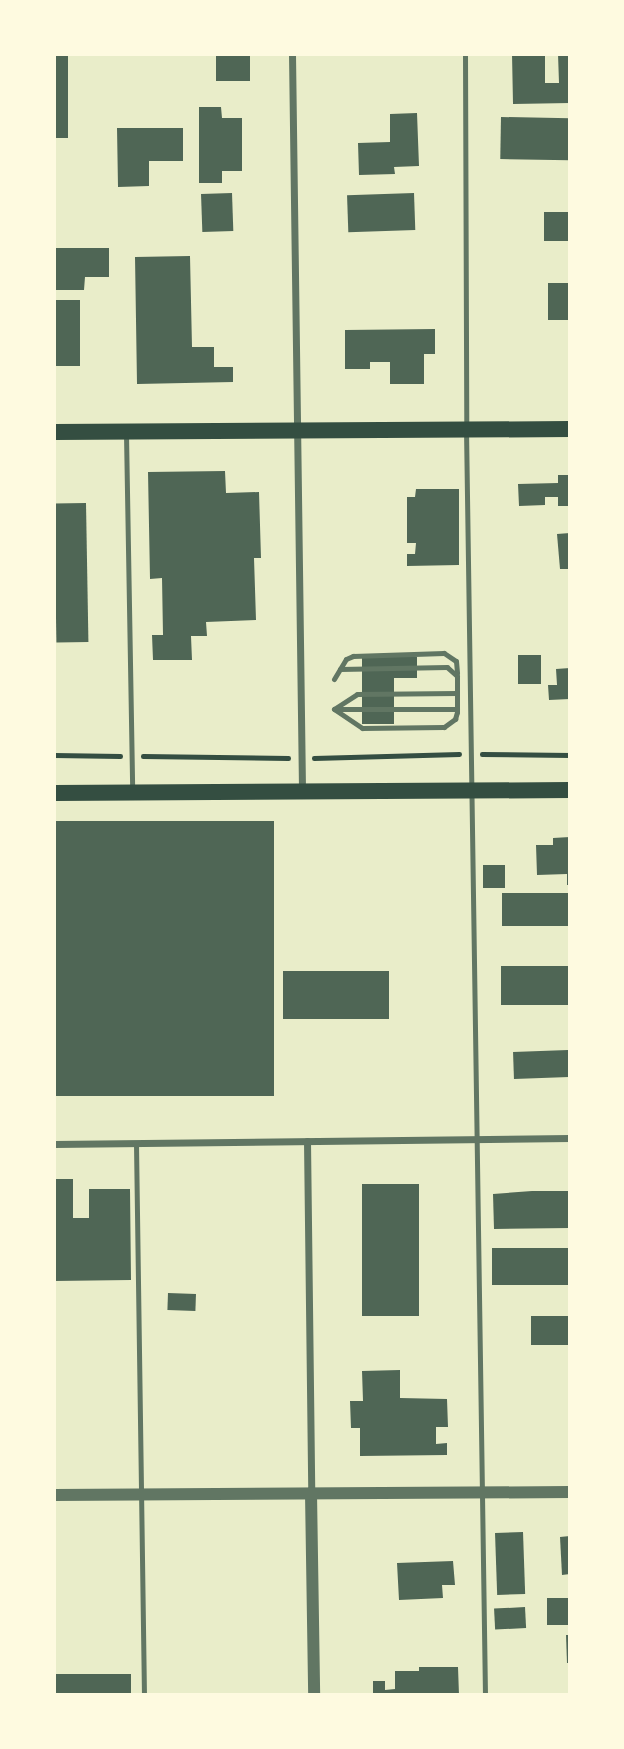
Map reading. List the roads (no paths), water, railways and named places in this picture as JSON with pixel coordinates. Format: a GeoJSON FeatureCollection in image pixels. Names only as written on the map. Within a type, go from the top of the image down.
{"type":"FeatureCollection","features":[{"type":"Feature","properties":{"kind":"main road"},"geometry":{"type":"LineString","coordinates":[[54,432],[570,429]]}},
{"type":"Feature","properties":{"kind":"main road"},"geometry":{"type":"LineString","coordinates":[[54,793],[570,790]]}},
{"type":"Feature","properties":{"kind":"street"},"geometry":{"type":"LineString","coordinates":[[292,54],[302,791]]}},
{"type":"Feature","properties":{"kind":"street"},"geometry":{"type":"LineString","coordinates":[[54,1144],[570,1138]]}},
{"type":"Feature","properties":{"kind":"street"},"geometry":{"type":"LineString","coordinates":[[307,1141],[313,1695]]}},
{"type":"Feature","properties":{"kind":"street"},"geometry":{"type":"LineString","coordinates":[[54,1495],[570,1492]]}},
{"type":"Feature","properties":{"kind":"lane"},"geometry":{"type":"LineString","coordinates":[[465,54],[466,429],[485,1695]]}},
{"type":"Feature","properties":{"kind":"lane"},"geometry":{"type":"LineString","coordinates":[[126,431],[132,793]]}},
{"type":"Feature","properties":{"kind":"lane"},"geometry":{"type":"LineString","coordinates":[[334,679],[346,659],[354,656],[444,653],[456,661],[456,719],[444,727],[362,728],[334,709]]}},
{"type":"Feature","properties":{"kind":"lane"},"geometry":{"type":"LineString","coordinates":[[340,669],[438,666],[453,670],[457,677]]}},
{"type":"Feature","properties":{"kind":"lane"},"geometry":{"type":"LineString","coordinates":[[334,709],[357,694],[457,693]]}},
{"type":"Feature","properties":{"kind":"lane"},"geometry":{"type":"LineString","coordinates":[[334,709],[457,709]]}},
{"type":"Feature","properties":{"kind":"lane"},"geometry":{"type":"LineString","coordinates":[[136,1144],[144,1695]]}}]}
